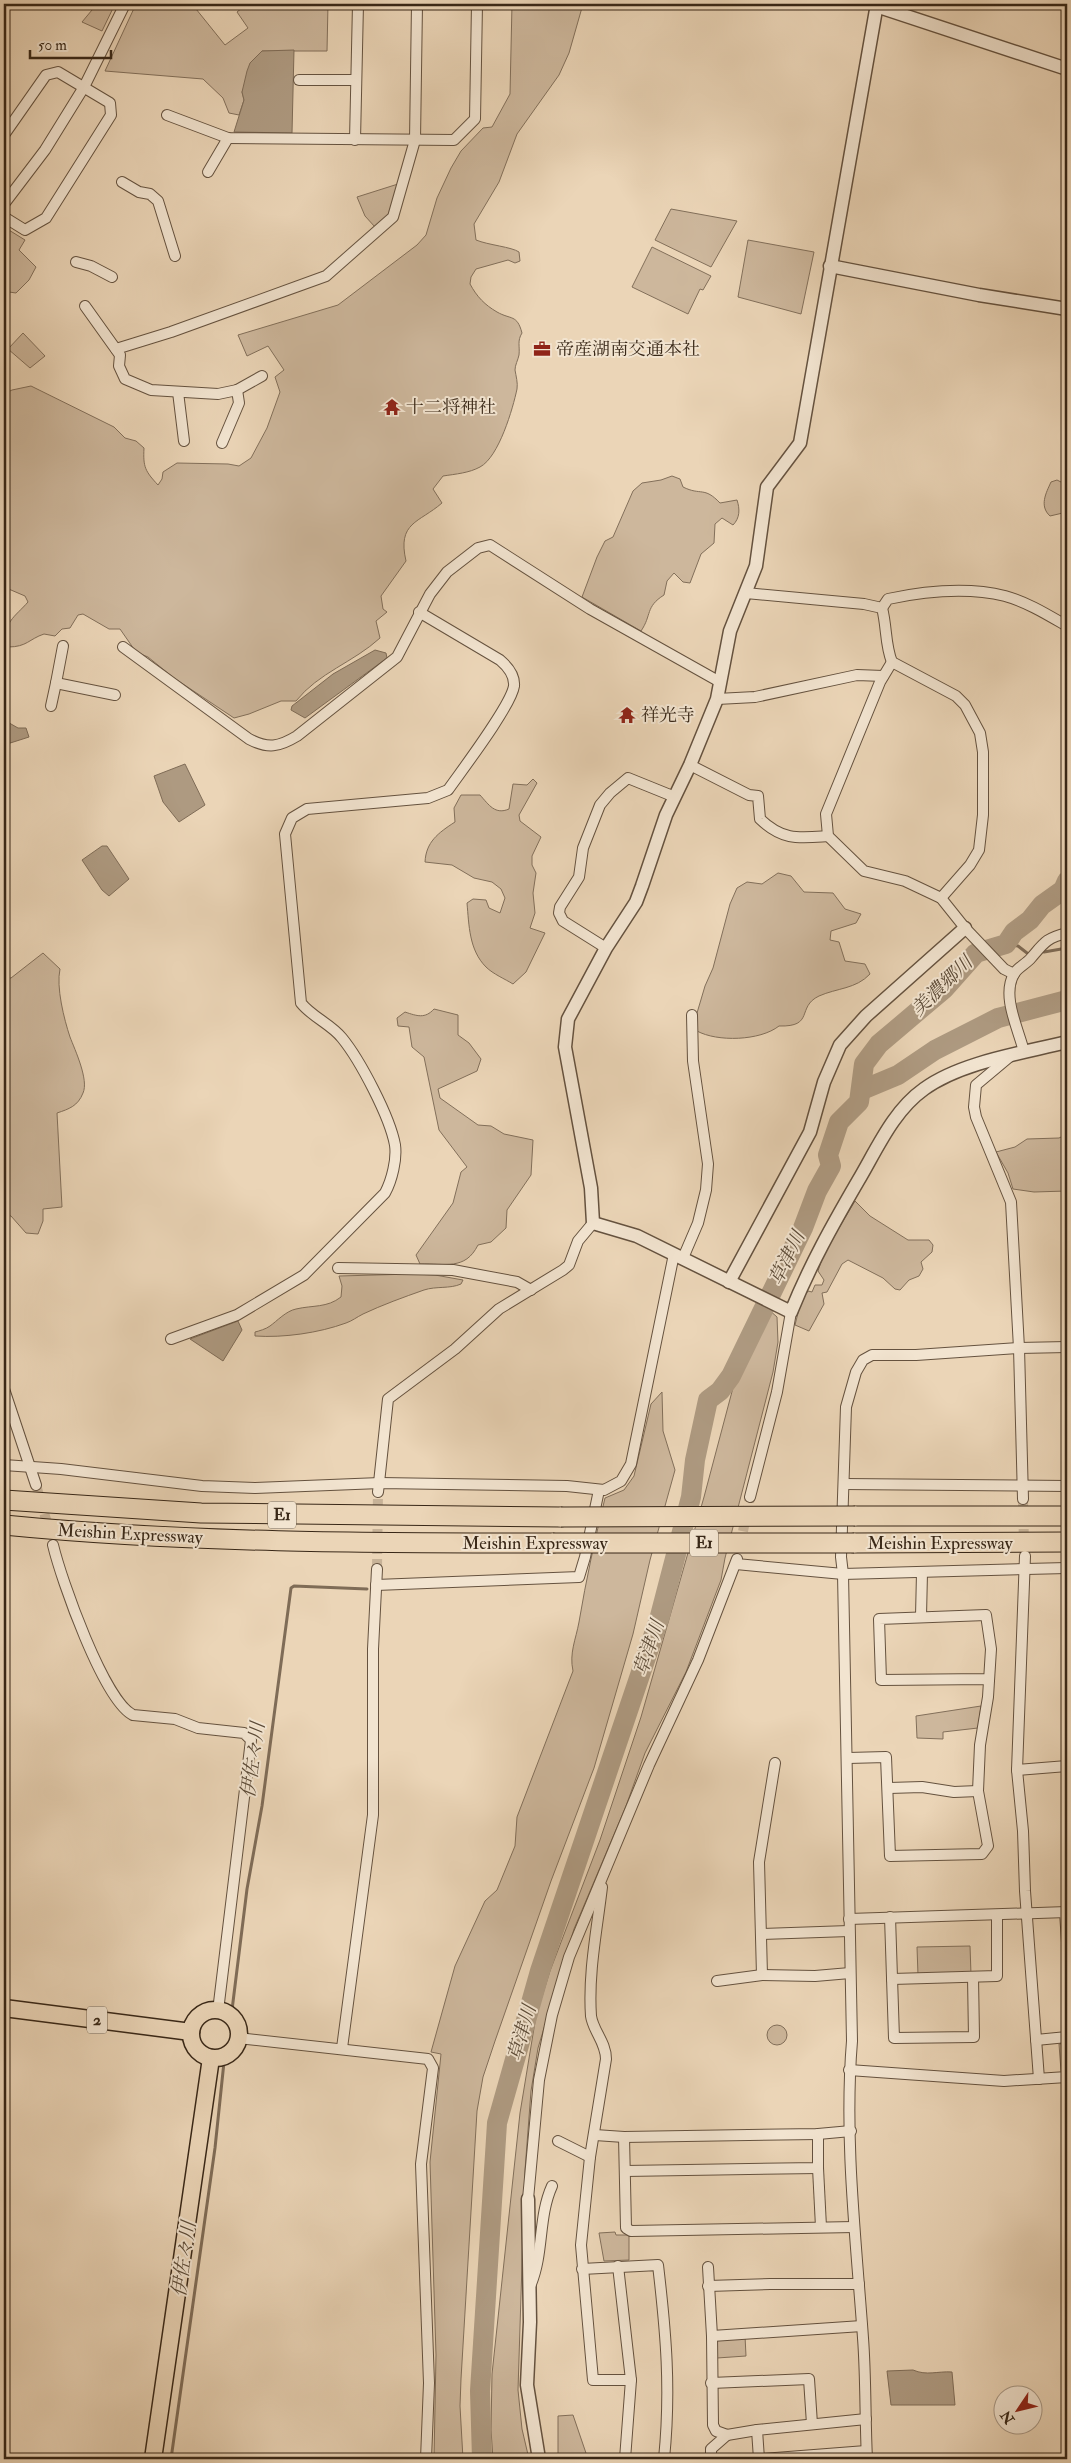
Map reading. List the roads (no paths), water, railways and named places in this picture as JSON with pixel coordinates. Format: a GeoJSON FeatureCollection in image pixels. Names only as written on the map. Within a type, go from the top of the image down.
{"type":"FeatureCollection","features":[{"type":"Feature","properties":{"kind":"highway","name":"Meishin Expressway"},"geometry":{"type":"LineString","coordinates":[[4,1500],[201,1513],[561,1517],[1067,1516]]}},
{"type":"Feature","properties":{"kind":"highway","name":"Meishin Expressway"},"geometry":{"type":"LineString","coordinates":[[4,1525],[204,1538],[381,1543],[854,1544],[1067,1542]]}},
{"type":"Feature","properties":{"kind":"main road","name":"2"},"geometry":{"type":"LineString","coordinates":[[4,2008],[191,2032]]}},
{"type":"Feature","properties":{"kind":"main road"},"geometry":{"type":"LineString","coordinates":[[210,2011],[218,2011],[231,2017],[236,2023],[238,2038],[232,2052],[218,2058],[211,2058],[198,2052],[194,2046],[191,2032],[197,2018],[210,2011]]}},
{"type":"Feature","properties":{"kind":"main road"},"geometry":{"type":"LineString","coordinates":[[153,2459],[211,2058]]}},
{"type":"Feature","properties":{"kind":"street"},"geometry":{"type":"LineString","coordinates":[[4,204],[45,150],[84,88],[125,4]]}},
{"type":"Feature","properties":{"kind":"street"},"geometry":{"type":"LineString","coordinates":[[355,140],[358,4]]}},
{"type":"Feature","properties":{"kind":"street"},"geometry":{"type":"LineString","coordinates":[[116,349],[171,332],[326,276],[393,217],[415,140],[417,4]]}},
{"type":"Feature","properties":{"kind":"street"},"geometry":{"type":"LineString","coordinates":[[166,115],[228,138],[454,140],[475,120],[477,4]]}},
{"type":"Feature","properties":{"kind":"street"},"geometry":{"type":"LineString","coordinates":[[379,1488],[388,1399],[455,1349],[499,1309],[569,1265],[578,1241],[593,1223],[591,1188],[565,1047],[568,1019],[606,948],[636,902],[666,815],[690,765],[717,699],[730,631],[756,566],[767,487],[800,443],[877,5],[1067,69]]}},
{"type":"Feature","properties":{"kind":"street"},"geometry":{"type":"LineString","coordinates":[[4,135],[46,75],[58,72],[110,103],[111,115],[46,218],[25,230],[4,217]]}},
{"type":"Feature","properties":{"kind":"street"},"geometry":{"type":"LineString","coordinates":[[299,80],[356,80]]}},
{"type":"Feature","properties":{"kind":"street"},"geometry":{"type":"LineString","coordinates":[[208,172],[228,138]]}},
{"type":"Feature","properties":{"kind":"street"},"geometry":{"type":"LineString","coordinates":[[122,182],[139,192],[150,194],[158,201],[175,256]]}},
{"type":"Feature","properties":{"kind":"street"},"geometry":{"type":"LineString","coordinates":[[76,262],[91,266],[112,276]]}},
{"type":"Feature","properties":{"kind":"street"},"geometry":{"type":"LineString","coordinates":[[830,266],[979,295],[1067,309]]}},
{"type":"Feature","properties":{"kind":"street"},"geometry":{"type":"LineString","coordinates":[[85,306],[120,355],[119,366],[125,379],[151,390],[218,394],[237,390],[262,376]]}},
{"type":"Feature","properties":{"kind":"street"},"geometry":{"type":"LineString","coordinates":[[222,443],[239,403],[237,390]]}},
{"type":"Feature","properties":{"kind":"street"},"geometry":{"type":"LineString","coordinates":[[178,392],[184,441]]}},
{"type":"Feature","properties":{"kind":"street"},"geometry":{"type":"LineString","coordinates":[[123,647],[249,739],[263,746],[283,744],[297,736],[397,657],[419,612],[447,572],[478,548],[490,545],[605,618],[720,682]]}},
{"type":"Feature","properties":{"kind":"street"},"geometry":{"type":"LineString","coordinates":[[941,898],[970,866],[979,850],[983,816],[983,752],[980,733],[965,705],[956,696],[892,662],[887,648],[886,623],[882,608],[888,599],[896,597],[970,590],[1007,597],[1045,613],[1067,626]]}},
{"type":"Feature","properties":{"kind":"street"},"geometry":{"type":"LineString","coordinates":[[746,593],[864,604],[882,608]]}},
{"type":"Feature","properties":{"kind":"street"},"geometry":{"type":"LineString","coordinates":[[171,1339],[237,1315],[304,1275],[385,1193],[389,1186],[395,1160],[395,1146],[388,1121],[372,1088],[342,1038],[301,1003],[285,834],[287,825],[292,818],[307,809],[428,798],[443,794],[448,790],[506,706],[514,685],[513,677],[507,666],[419,612]]}},
{"type":"Feature","properties":{"kind":"street"},"geometry":{"type":"LineString","coordinates":[[51,706],[63,646]]}},
{"type":"Feature","properties":{"kind":"street"},"geometry":{"type":"LineString","coordinates":[[892,662],[883,676],[826,814],[828,836],[864,871],[905,880],[941,898],[970,933],[1004,969],[1014,974]]}},
{"type":"Feature","properties":{"kind":"street"},"geometry":{"type":"LineString","coordinates":[[717,699],[755,697],[857,675],[883,676]]}},
{"type":"Feature","properties":{"kind":"street"},"geometry":{"type":"LineString","coordinates":[[56,683],[115,696]]}},
{"type":"Feature","properties":{"kind":"street"},"geometry":{"type":"LineString","coordinates":[[690,765],[749,795],[758,796],[760,819],[770,828],[792,838],[828,836]]}},
{"type":"Feature","properties":{"kind":"street"},"geometry":{"type":"LineString","coordinates":[[606,948],[562,921],[559,913],[560,907],[579,877],[583,848],[600,805],[610,793],[628,778],[675,797]]}},
{"type":"Feature","properties":{"kind":"street"},"geometry":{"type":"LineString","coordinates":[[733,1284],[810,1132],[824,1082],[840,1045],[857,1025],[970,933]]}},
{"type":"Feature","properties":{"kind":"street"},"geometry":{"type":"LineString","coordinates":[[1023,1499],[1019,1348],[1011,1202],[974,1107],[976,1086],[1019,1054],[1021,1037],[1009,996],[1014,974],[1031,958],[1040,945],[1053,936],[1067,933]]}},
{"type":"Feature","properties":{"kind":"street"},"geometry":{"type":"LineString","coordinates":[[4,1465],[28,1466],[202,1486],[255,1488],[567,1486],[604,1490],[621,1481],[631,1464],[682,1258],[698,1223],[706,1190],[708,1164],[693,1062],[692,1014]]}},
{"type":"Feature","properties":{"kind":"street"},"geometry":{"type":"LineString","coordinates":[[750,1497],[777,1392],[791,1312],[810,1265],[892,1122],[911,1099],[942,1078],[1019,1054],[1067,1042]]}},
{"type":"Feature","properties":{"kind":"street"},"geometry":{"type":"LineString","coordinates":[[593,1223],[637,1236],[791,1312]]}},
{"type":"Feature","properties":{"kind":"street"},"geometry":{"type":"LineString","coordinates":[[338,1268],[453,1270],[509,1280],[532,1290]]}},
{"type":"Feature","properties":{"kind":"street"},"geometry":{"type":"LineString","coordinates":[[757,2430],[761,2459],[867,2455],[862,2326],[854,2227],[849,2070],[852,2041],[848,1758],[841,1557],[846,1407],[856,1372],[864,1360],[872,1355],[916,1355],[1019,1348],[1067,1347]]}},
{"type":"Feature","properties":{"kind":"street"},"geometry":{"type":"LineString","coordinates":[[4,1389],[28,1466],[36,1485]]}},
{"type":"Feature","properties":{"kind":"street"},"geometry":{"type":"LineString","coordinates":[[844,1484],[1067,1486]]}},
{"type":"Feature","properties":{"kind":"street"},"geometry":{"type":"LineString","coordinates":[[376,1584],[579,1577],[599,1490]]}},
{"type":"Feature","properties":{"kind":"street"},"geometry":{"type":"LineString","coordinates":[[53,1546],[80,1629],[110,1688],[127,1712],[133,1716],[175,1719],[198,1728],[244,1733],[251,1740],[218,2011]]}},
{"type":"Feature","properties":{"kind":"street"},"geometry":{"type":"LineString","coordinates":[[1025,1556],[1017,1770],[1023,1831],[1039,2079]]}},
{"type":"Feature","properties":{"kind":"street"},"geometry":{"type":"LineString","coordinates":[[539,2459],[527,2385],[530,2289],[528,2199],[533,2121],[546,2040],[569,1957],[650,1765],[698,1660],[736,1562],[843,1574],[1067,1568]]}},
{"type":"Feature","properties":{"kind":"street"},"geometry":{"type":"LineString","coordinates":[[342,2048],[373,1815],[374,1649],[377,1569]]}},
{"type":"Feature","properties":{"kind":"street"},"geometry":{"type":"LineString","coordinates":[[921,1616],[922,1573]]}},
{"type":"Feature","properties":{"kind":"street"},"geometry":{"type":"LineString","coordinates":[[848,1758],[886,1757],[889,1788],[890,1856],[975,1855],[985,1852],[988,1846],[978,1791],[980,1745],[988,1697],[991,1648],[986,1615],[879,1618],[881,1680],[988,1679]]}},
{"type":"Feature","properties":{"kind":"street"},"geometry":{"type":"LineString","coordinates":[[762,1975],[759,1862],[775,1763]]}},
{"type":"Feature","properties":{"kind":"street"},"geometry":{"type":"LineString","coordinates":[[1017,1770],[1067,1766]]}},
{"type":"Feature","properties":{"kind":"street"},"geometry":{"type":"LineString","coordinates":[[889,1788],[922,1787],[954,1792],[978,1791]]}},
{"type":"Feature","properties":{"kind":"street"},"geometry":{"type":"LineString","coordinates":[[604,1876],[591,1986],[592,2019],[606,2049],[595,2135],[590,2157],[582,2236],[582,2269],[594,2380],[631,2380]]}},
{"type":"Feature","properties":{"kind":"street"},"geometry":{"type":"LineString","coordinates":[[849,1919],[997,1916],[1066,1912],[1067,1942]]}},
{"type":"Feature","properties":{"kind":"street"},"geometry":{"type":"LineString","coordinates":[[892,1979],[997,1976],[997,1916]]}},
{"type":"Feature","properties":{"kind":"street"},"geometry":{"type":"LineString","coordinates":[[890,1917],[894,2038],[974,2037],[973,1977]]}},
{"type":"Feature","properties":{"kind":"street"},"geometry":{"type":"LineString","coordinates":[[762,1934],[849,1931]]}},
{"type":"Feature","properties":{"kind":"street"},"geometry":{"type":"LineString","coordinates":[[717,1981],[762,1975],[815,1976],[850,1973]]}},
{"type":"Feature","properties":{"kind":"street"},"geometry":{"type":"LineString","coordinates":[[1036,2040],[1067,2037]]}},
{"type":"Feature","properties":{"kind":"street"},"geometry":{"type":"LineString","coordinates":[[238,2038],[428,2059],[433,2068],[421,2164],[429,2383],[426,2459]]}},
{"type":"Feature","properties":{"kind":"street"},"geometry":{"type":"LineString","coordinates":[[849,2070],[1004,2081],[1067,2077]]}},
{"type":"Feature","properties":{"kind":"street"},"geometry":{"type":"LineString","coordinates":[[595,2135],[624,2137],[818,2134],[851,2131]]}},
{"type":"Feature","properties":{"kind":"street"},"geometry":{"type":"LineString","coordinates":[[818,2134],[821,2227]]}},
{"type":"Feature","properties":{"kind":"street"},"geometry":{"type":"LineString","coordinates":[[624,2137],[626,2228],[631,2231],[854,2227]]}},
{"type":"Feature","properties":{"kind":"street"},"geometry":{"type":"LineString","coordinates":[[558,2141],[590,2157]]}},
{"type":"Feature","properties":{"kind":"street"},"geometry":{"type":"LineString","coordinates":[[626,2171],[818,2168]]}},
{"type":"Feature","properties":{"kind":"street"},"geometry":{"type":"LineString","coordinates":[[530,2289],[537,2266],[546,2199],[552,2186]]}},
{"type":"Feature","properties":{"kind":"street"},"geometry":{"type":"LineString","coordinates":[[582,2269],[658,2265],[666,2328],[669,2380],[664,2459]]}},
{"type":"Feature","properties":{"kind":"street"},"geometry":{"type":"LineString","coordinates":[[618,2266],[631,2380],[625,2459]]}},
{"type":"Feature","properties":{"kind":"street"},"geometry":{"type":"LineString","coordinates":[[708,2267],[712,2336],[711,2383],[713,2425],[716,2431],[727,2435],[757,2430],[866,2419]]}},
{"type":"Feature","properties":{"kind":"street"},"geometry":{"type":"LineString","coordinates":[[708,2286],[859,2284]]}},
{"type":"Feature","properties":{"kind":"street"},"geometry":{"type":"LineString","coordinates":[[712,2336],[862,2326]]}},
{"type":"Feature","properties":{"kind":"street"},"geometry":{"type":"LineString","coordinates":[[711,2383],[809,2380],[812,2424]]}},
{"type":"Feature","properties":{"kind":"street"},"geometry":{"type":"LineString","coordinates":[[711,2459],[711,2449],[727,2435]]}},
{"type":"Feature","properties":{"kind":"waterway","name":"草津川"},"geometry":{"type":"LineString","coordinates":[[482,2459],[480,2391],[497,2123],[540,1971],[660,1616],[691,1497],[695,1460],[708,1400],[720,1391],[731,1376],[803,1228],[817,1191],[831,1166],[828,1155],[839,1122],[859,1102],[864,1064],[879,1044],[944,989],[976,953],[1006,944],[1014,932],[1030,920],[1042,905],[1063,890],[1067,881]]}},
{"type":"Feature","properties":{"kind":"waterway"},"geometry":{"type":"LineString","coordinates":[[1006,944],[1018,946],[1027,953]]}},
{"type":"Feature","properties":{"kind":"waterway"},"geometry":{"type":"LineString","coordinates":[[1044,952],[1067,948]]}},
{"type":"Feature","properties":{"kind":"waterway","name":"草津川"},"geometry":{"type":"LineString","coordinates":[[862,1090],[898,1075],[935,1050],[998,1018],[1067,1000]]}},
{"type":"Feature","properties":{"kind":"waterway","name":"伊佐々川"},"geometry":{"type":"LineString","coordinates":[[232,2010],[247,1889],[262,1806],[291,1588],[294,1586],[367,1589]]}},
{"type":"Feature","properties":{"kind":"waterway","name":"伊佐々川"},"geometry":{"type":"LineString","coordinates":[[171,2459],[215,2148],[224,2062]]}},
{"type":"Feature","properties":{"kind":"tunnel"},"geometry":{"type":"LineString","coordinates":[[36,1485],[50,1533]]}},
{"type":"Feature","properties":{"kind":"tunnel"},"geometry":{"type":"LineString","coordinates":[[377,1569],[378,1492]]}},
{"type":"Feature","properties":{"kind":"tunnel"},"geometry":{"type":"LineString","coordinates":[[740,1546],[750,1497]]}},
{"type":"Feature","properties":{"kind":"tunnel"},"geometry":{"type":"LineString","coordinates":[[1023,1499],[1024,1545]]}},
{"type":"Feature","properties":{"kind":"place","name":"帝産湖南交通本社"},"geometry":{"type":"Point","coordinates":[542,349]}},
{"type":"Feature","properties":{"kind":"place","name":"十二将神社"},"geometry":{"type":"Point","coordinates":[392,407]}},
{"type":"Feature","properties":{"kind":"place","name":"祥光寺"},"geometry":{"type":"Point","coordinates":[627,715]}},
{"type":"Feature","properties":{"kind":"water label","name":"美濃郷川"},"geometry":{"type":"Point","coordinates":[942,986]}}]}
